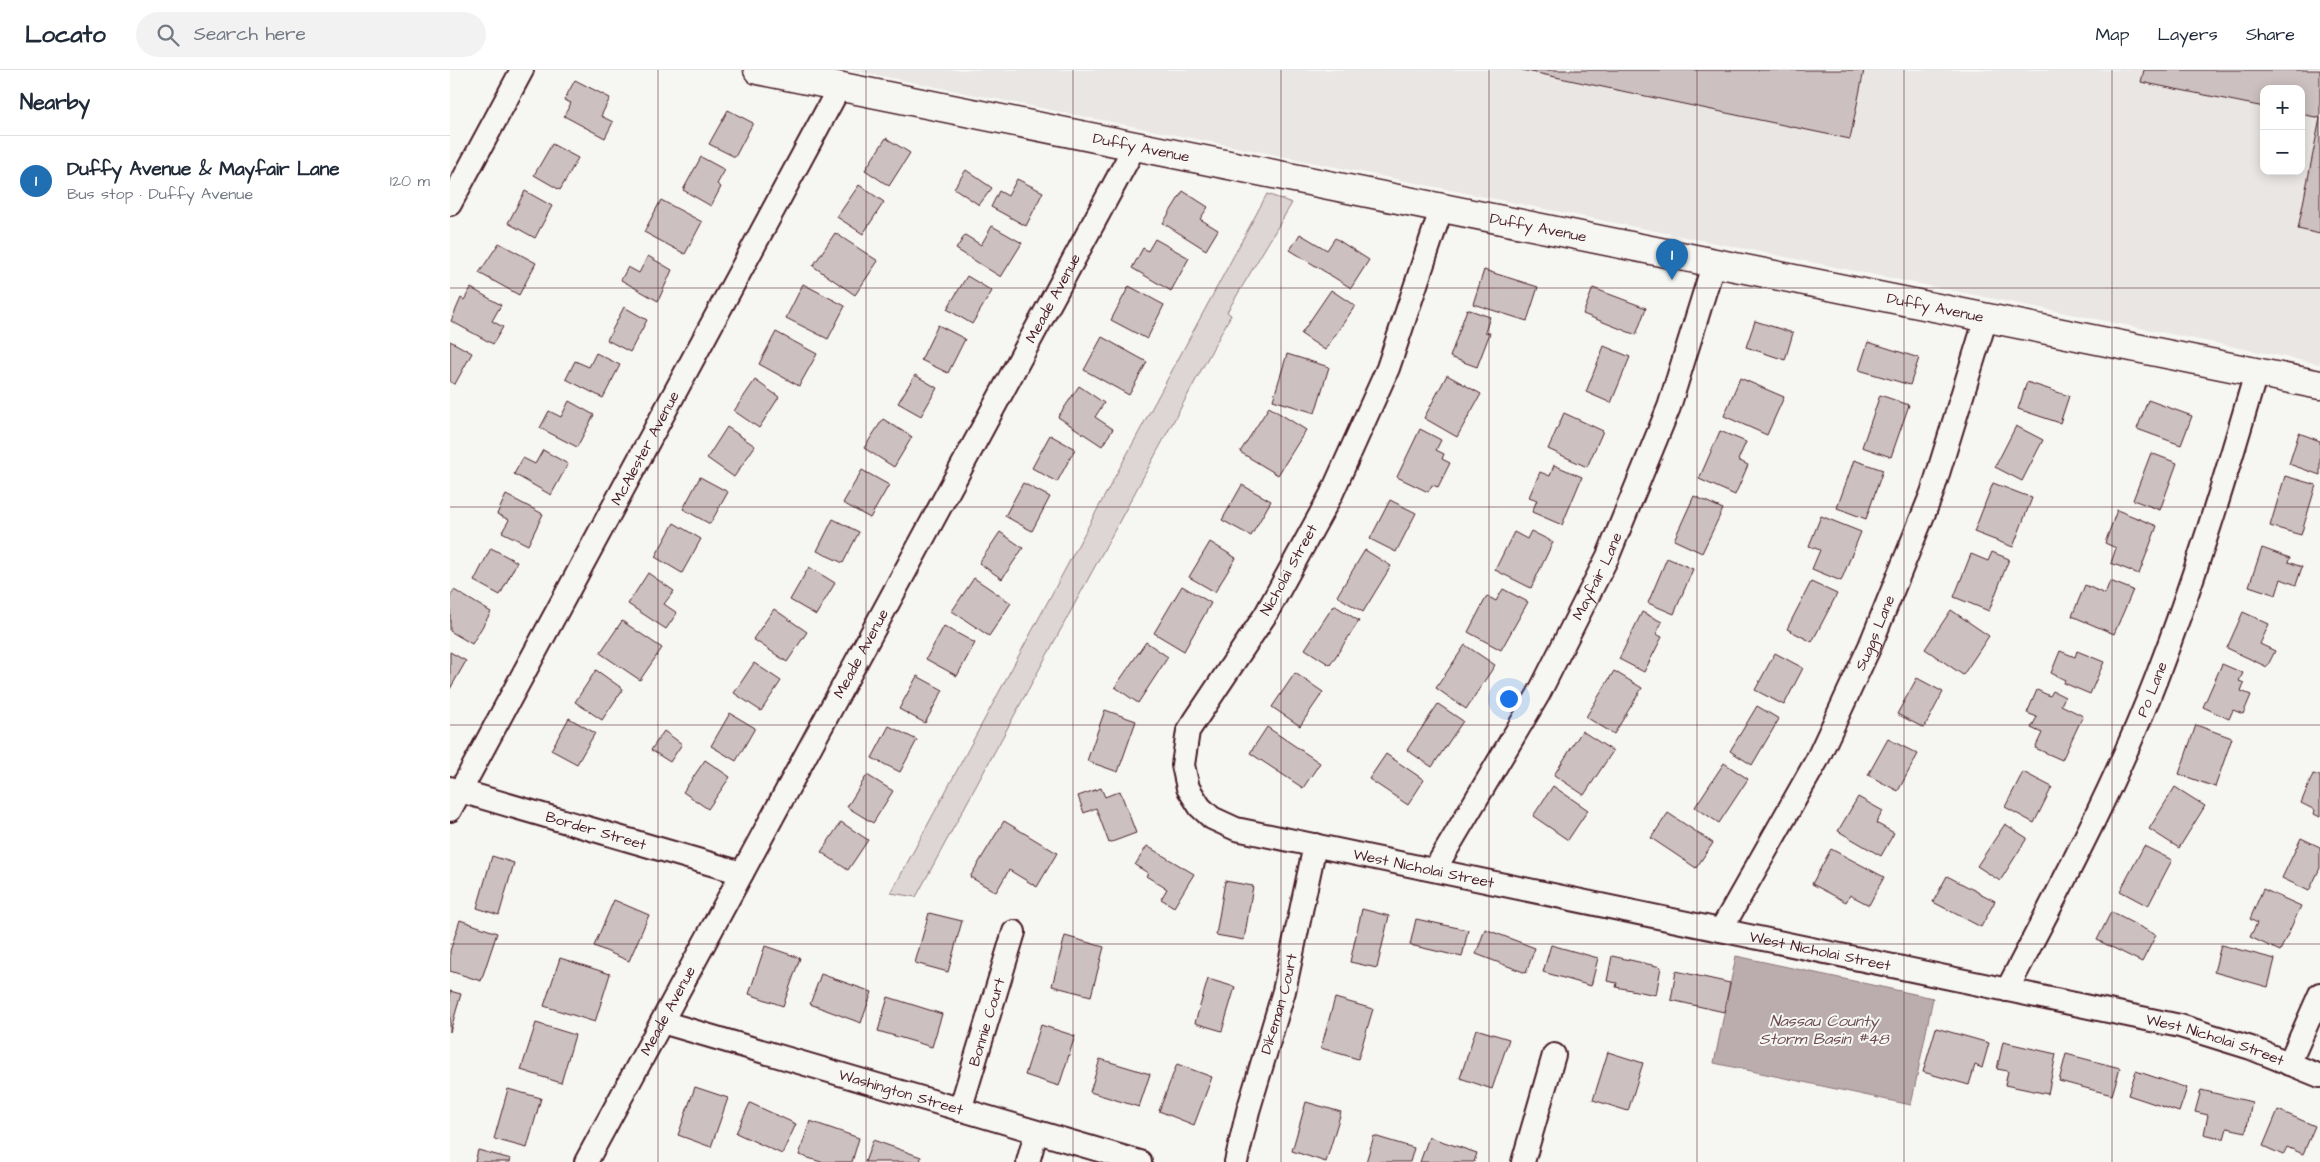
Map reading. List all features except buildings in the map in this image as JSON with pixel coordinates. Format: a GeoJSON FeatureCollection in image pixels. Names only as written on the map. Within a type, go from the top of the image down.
{"type":"FeatureCollection","features":[{"type":"Feature","properties":{"kind":"street"},"geometry":{"type":"LineString","coordinates":[[450,204],[522,70]]}},
{"type":"Feature","properties":{"kind":"street","name":"Duffy Avenue"},"geometry":{"type":"LineString","coordinates":[[758,70],[2320,385]]}},
{"type":"Feature","properties":{"kind":"street","name":"McAlester Avenue"},"geometry":{"type":"LineString","coordinates":[[453,797],[840,86]]}},
{"type":"Feature","properties":{"kind":"street","name":"Meade Avenue"},"geometry":{"type":"LineString","coordinates":[[586,1162],[1135,146]]}},
{"type":"Feature","properties":{"kind":"street","name":"Nicholai Street"},"geometry":{"type":"LineString","coordinates":[[1315,845],[1236,829],[1212,818],[1200,808],[1188,788],[1182,765],[1184,745],[1188,731],[1266,614],[1330,495],[1388,368],[1442,207]]}},
{"type":"Feature","properties":{"kind":"street","name":"Mayfair Lane"},"geometry":{"type":"LineString","coordinates":[[1435,870],[1538,696],[1608,556],[1669,407],[1714,262]]}},
{"type":"Feature","properties":{"kind":"street","name":"Suggs Lane"},"geometry":{"type":"LineString","coordinates":[[1721,930],[1817,760],[1870,646],[1932,493],[1986,318]]}},
{"type":"Feature","properties":{"kind":"street","name":"Po Lane"},"geometry":{"type":"LineString","coordinates":[[2007,990],[2096,817],[2156,680],[2203,552],[2256,372]]}},
{"type":"Feature","properties":{"kind":"street","name":"Border Street"},"geometry":{"type":"LineString","coordinates":[[453,797],[742,873]]}},
{"type":"Feature","properties":{"kind":"street","name":"West Nicholai Street"},"geometry":{"type":"LineString","coordinates":[[1315,845],[2180,1026],[2251,1048],[2320,1076]]}},
{"type":"Feature","properties":{"kind":"street","name":"Dikeman Court"},"geometry":{"type":"LineString","coordinates":[[1236,1162],[1248,1111],[1284,991],[1315,845]]}},
{"type":"Feature","properties":{"kind":"street","name":"Bonnie Court"},"geometry":{"type":"LineString","coordinates":[[960,1110],[1014,932]]}},
{"type":"Feature","properties":{"kind":"street"},"geometry":{"type":"LineString","coordinates":[[2289,1064],[2320,994]]}},
{"type":"Feature","properties":{"kind":"street","name":"Washington Street"},"geometry":{"type":"LineString","coordinates":[[662,1022],[1140,1162]]}},
{"type":"Feature","properties":{"kind":"street"},"geometry":{"type":"LineString","coordinates":[[1523,1162],[1554,1055]]}},
{"type":"Feature","properties":{"kind":"street"},"geometry":{"type":"LineString","coordinates":[[1028,1162],[1036,1132]]}},
{"type":"Feature","properties":{"kind":"shaded area"},"geometry":{"type":"Polygon","coordinates":[[[852,70],[2320,70],[2320,364],[852,70]]]}},
{"type":"Feature","properties":{"kind":"shaded area"},"geometry":{"type":"Polygon","coordinates":[[[1267,194],[1292,203],[1227,312],[1231,315],[916,897],[891,893],[1267,194]]]}},
{"type":"Feature","properties":{"kind":"water","name":"Nassau County Storm Basin #48"},"geometry":{"type":"Polygon","coordinates":[[[1736,956],[1933,998],[1911,1105],[1714,1063],[1736,956]]]}},
{"type":"Feature","properties":{"kind":"place","name":"Duffy Avenue & Mayfair Lane"},"geometry":{"type":"Point","coordinates":[1672,280]}}]}
